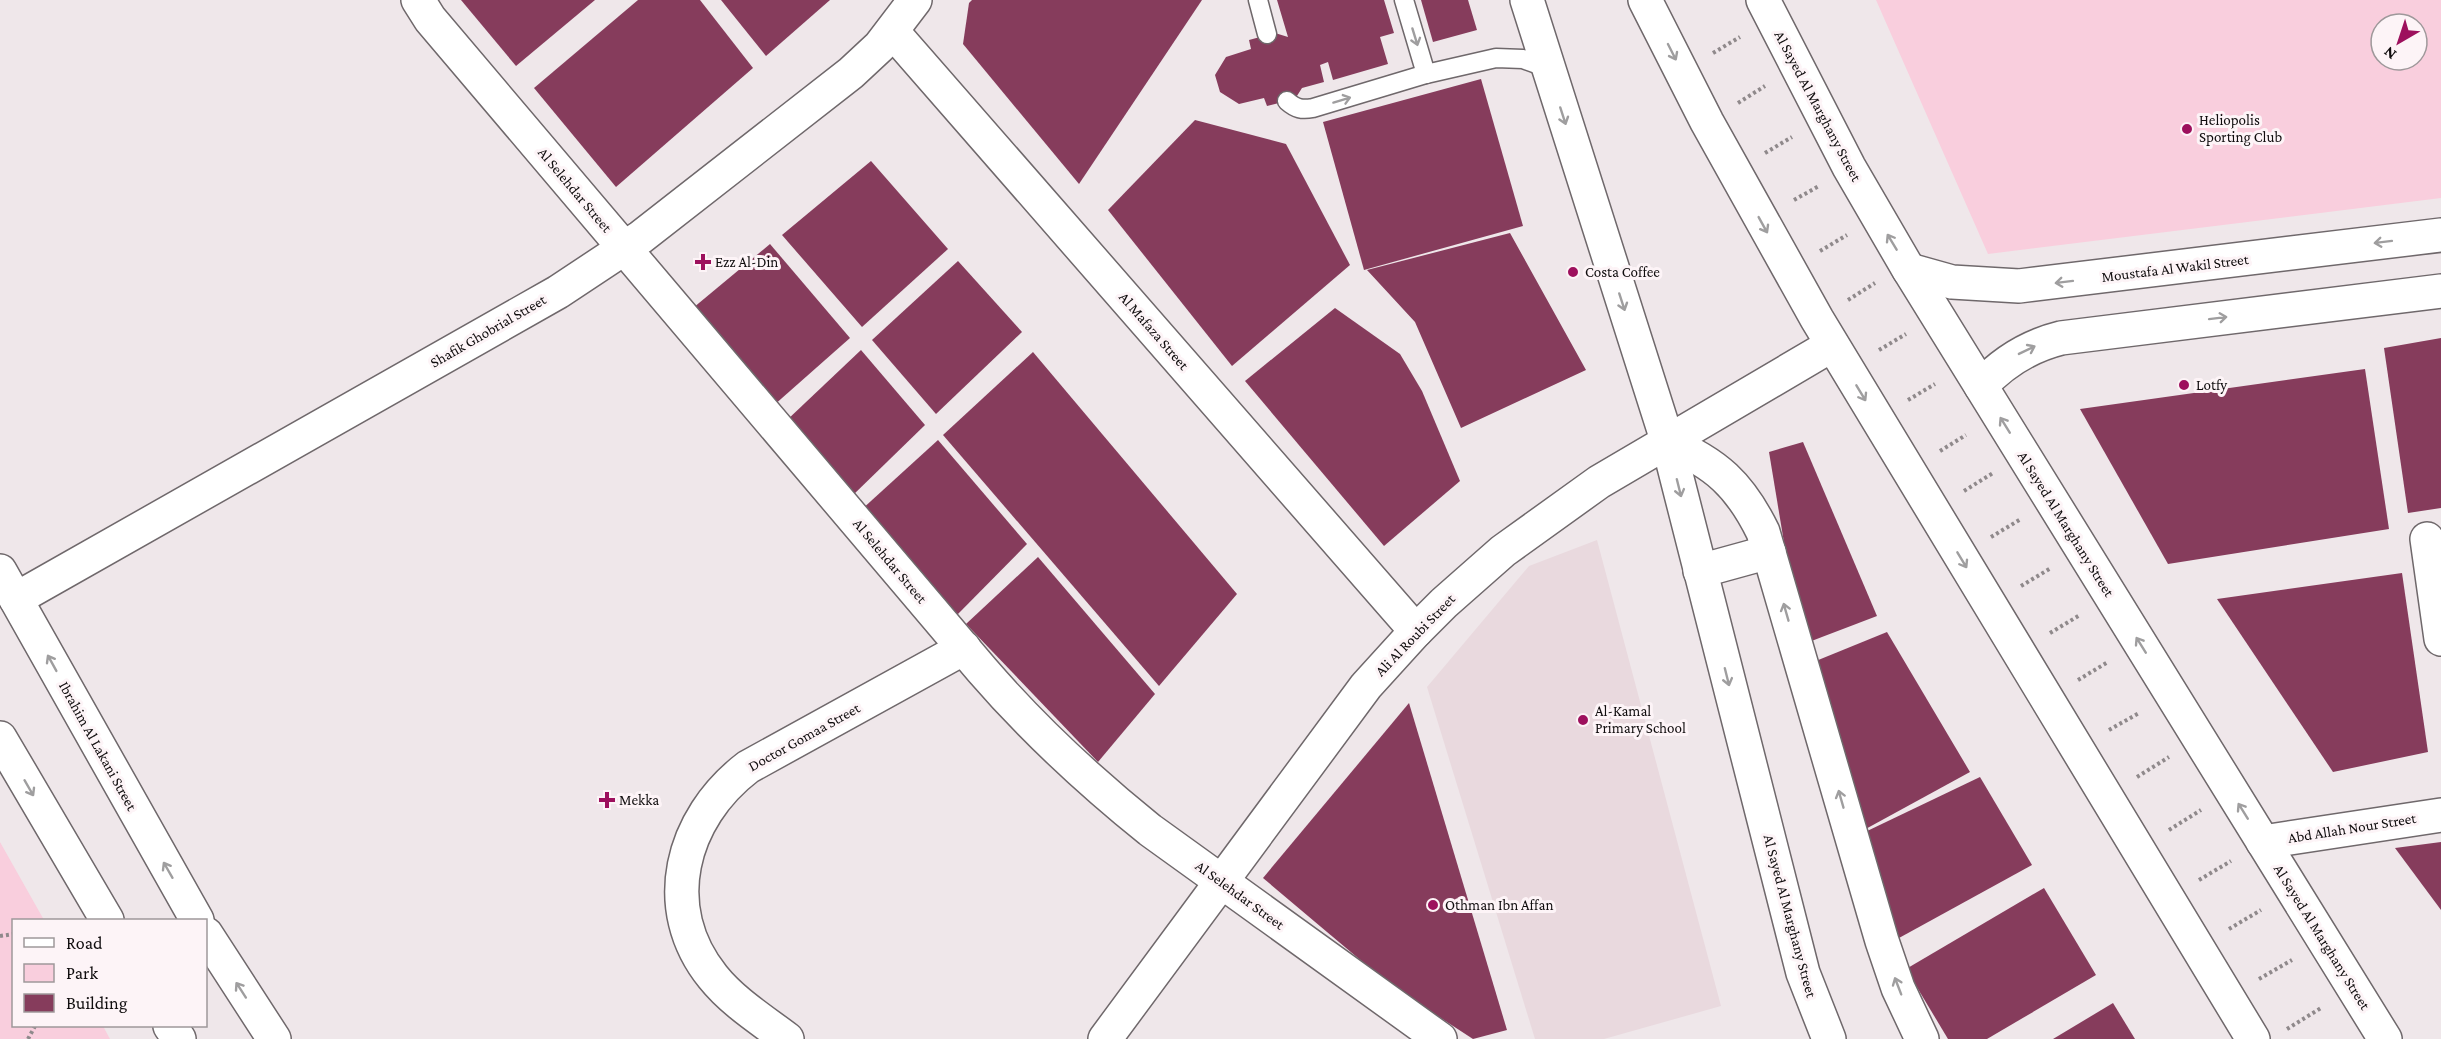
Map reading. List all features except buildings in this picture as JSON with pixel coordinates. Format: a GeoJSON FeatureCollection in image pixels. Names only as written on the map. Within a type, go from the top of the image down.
{"type":"FeatureCollection","features":[{"type":"Feature","properties":{"kind":"street","name":"Al Selehdar Street"},"geometry":{"type":"LineString","coordinates":[[418,0],[430,19],[964,648],[1041,735],[1083,775],[1150,830],[1440,1039]]}},
{"type":"Feature","properties":{"kind":"street","name":"Shafik Ghobrial Street"},"geometry":{"type":"LineString","coordinates":[[16,599],[558,292],[625,249],[851,73],[892,31],[915,0]]}},
{"type":"Feature","properties":{"kind":"street","name":"Al Sayed Al Marghany Street"},"geometry":{"type":"LineString","coordinates":[[1527,0],[1668,443],[1803,973],[1829,1039]]}},
{"type":"Feature","properties":{"kind":"street"},"geometry":{"type":"LineString","coordinates":[[1646,0],[1760,221],[1832,344],[2228,998],[2266,1036]]}},
{"type":"Feature","properties":{"kind":"street","name":"Al Sayed Al Marghany Street"},"geometry":{"type":"LineString","coordinates":[[1767,9],[1877,217],[2385,1039]]}},
{"type":"Feature","properties":{"kind":"street","name":"Al Mafaza Street"},"geometry":{"type":"LineString","coordinates":[[892,31],[1416,631]]}},
{"type":"Feature","properties":{"kind":"street","name":"Moustafa Al Wakil Street"},"geometry":{"type":"LineString","coordinates":[[1908,268],[1952,282],[2019,286],[2441,235]]}},
{"type":"Feature","properties":{"kind":"street"},"geometry":{"type":"LineString","coordinates":[[1975,375],[2031,348],[2061,338],[2441,291]]}},
{"type":"Feature","properties":{"kind":"street","name":"Ali Al Roubi Street"},"geometry":{"type":"LineString","coordinates":[[1105,1039],[1366,686],[1416,631],[1473,577],[1534,527],[1599,482],[1832,344]]}},
{"type":"Feature","properties":{"kind":"street"},"geometry":{"type":"LineString","coordinates":[[1668,443],[1718,469],[1738,489],[1752,509],[1763,532],[1882,941],[1898,988],[1922,1039]]}},
{"type":"Feature","properties":{"kind":"street"},"geometry":{"type":"LineString","coordinates":[[2427,539],[2441,639]]}},
{"type":"Feature","properties":{"kind":"street"},"geometry":{"type":"LineString","coordinates":[[1700,571],[1769,552]]}},
{"type":"Feature","properties":{"kind":"street","name":"Ibrahim Al Lakani Street"},"geometry":{"type":"LineString","coordinates":[[0,571],[196,919]]}},
{"type":"Feature","properties":{"kind":"street","name":"Doctor Gomaa Street"},"geometry":{"type":"LineString","coordinates":[[787,1039],[725,990],[708,969],[694,946],[684,910],[683,882],[686,855],[699,821],[720,791],[748,767],[964,648]]}},
{"type":"Feature","properties":{"kind":"street"},"geometry":{"type":"LineString","coordinates":[[0,738],[106,919]]}},
{"type":"Feature","properties":{"kind":"street","name":"Abd Allah Nour Street"},"geometry":{"type":"LineString","coordinates":[[2263,842],[2441,815]]}},
{"type":"Feature","properties":{"kind":"street"},"geometry":{"type":"LineString","coordinates":[[207,936],[274,1039]]}},
{"type":"Feature","properties":{"kind":"lane"},"geometry":{"type":"LineString","coordinates":[[1258,0],[1267,34]]}},
{"type":"Feature","properties":{"kind":"lane"},"geometry":{"type":"LineString","coordinates":[[1404,0],[1426,74]]}},
{"type":"Feature","properties":{"kind":"lane"},"geometry":{"type":"LineString","coordinates":[[1287,101],[1304,110],[1426,74],[1505,57],[1523,59],[1548,68]]}},
{"type":"Feature","properties":{"kind":"path"},"geometry":{"type":"LineString","coordinates":[[1682,72],[1767,9]]}},
{"type":"Feature","properties":{"kind":"path"},"geometry":{"type":"LineString","coordinates":[[1707,122],[1796,67]]}},
{"type":"Feature","properties":{"kind":"path"},"geometry":{"type":"LineString","coordinates":[[1734,172],[1823,118]]}},
{"type":"Feature","properties":{"kind":"path"},"geometry":{"type":"LineString","coordinates":[[1760,221],[1849,167]]}},
{"type":"Feature","properties":{"kind":"path"},"geometry":{"type":"LineString","coordinates":[[1789,270],[1877,217]]}},
{"type":"Feature","properties":{"kind":"path"},"geometry":{"type":"LineString","coordinates":[[1832,344],[1908,268]]}},
{"type":"Feature","properties":{"kind":"path"},"geometry":{"type":"LineString","coordinates":[[1832,344],[1937,315]]}},
{"type":"Feature","properties":{"kind":"path"},"geometry":{"type":"LineString","coordinates":[[1877,419],[1975,375]]}},
{"type":"Feature","properties":{"kind":"path"},"geometry":{"type":"LineString","coordinates":[[1908,470],[1999,415]]}},
{"type":"Feature","properties":{"kind":"path"},"geometry":{"type":"LineString","coordinates":[[1932,510],[2024,455]]}},
{"type":"Feature","properties":{"kind":"path"},"geometry":{"type":"LineString","coordinates":[[1960,555],[2052,500]]}},
{"type":"Feature","properties":{"kind":"path"},"geometry":{"type":"LineString","coordinates":[[1990,605],[2082,549]]}},
{"type":"Feature","properties":{"kind":"path"},"geometry":{"type":"LineString","coordinates":[[2019,652],[2111,597]]}},
{"type":"Feature","properties":{"kind":"path"},"geometry":{"type":"LineString","coordinates":[[2047,699],[2140,643]]}},
{"type":"Feature","properties":{"kind":"path"},"geometry":{"type":"LineString","coordinates":[[2078,749],[2171,693]]}},
{"type":"Feature","properties":{"kind":"path"},"geometry":{"type":"LineString","coordinates":[[2105,796],[2199,739]]}},
{"type":"Feature","properties":{"kind":"path"},"geometry":{"type":"LineString","coordinates":[[2138,848],[2232,792]]}},
{"type":"Feature","properties":{"kind":"path"},"geometry":{"type":"LineString","coordinates":[[2168,899],[2263,842]]}},
{"type":"Feature","properties":{"kind":"path"},"geometry":{"type":"LineString","coordinates":[[2198,948],[2293,891]]}},
{"type":"Feature","properties":{"kind":"path"},"geometry":{"type":"LineString","coordinates":[[2228,998],[2324,940]]}},
{"type":"Feature","properties":{"kind":"path"},"geometry":{"type":"LineString","coordinates":[[2266,1036],[2354,989]]}},
{"type":"Feature","properties":{"kind":"shaded area"},"geometry":{"type":"Polygon","coordinates":[[[1597,540],[1721,1006],[1604,1039],[1535,1039],[1427,687],[1529,566],[1597,540]]]}},
{"type":"Feature","properties":{"kind":"green space","name":"Heliopolis Sporting Club"},"geometry":{"type":"Polygon","coordinates":[[[1876,0],[2441,0],[2441,198],[1988,254],[1876,0]]]}},
{"type":"Feature","properties":{"kind":"green space"},"geometry":{"type":"Polygon","coordinates":[[[0,842],[43,919],[12,919],[12,1027],[104,1027],[110,1039],[0,1039],[0,842]]]}},
{"type":"Feature","properties":{"kind":"place","name":"Heliopolis Sporting Club"},"geometry":{"type":"Point","coordinates":[2187,129]}},
{"type":"Feature","properties":{"kind":"place","name":"Ezz Al-Din"},"geometry":{"type":"Point","coordinates":[703,262]}},
{"type":"Feature","properties":{"kind":"place","name":"Costa Coffee"},"geometry":{"type":"Point","coordinates":[1573,272]}},
{"type":"Feature","properties":{"kind":"place","name":"Lotfy"},"geometry":{"type":"Point","coordinates":[2184,385]}},
{"type":"Feature","properties":{"kind":"place","name":"Al-Kamal Primary School"},"geometry":{"type":"Point","coordinates":[1583,720]}},
{"type":"Feature","properties":{"kind":"place","name":"Mekka"},"geometry":{"type":"Point","coordinates":[607,800]}},
{"type":"Feature","properties":{"kind":"place","name":"Othman Ibn Affan"},"geometry":{"type":"Point","coordinates":[1433,905]}}]}
